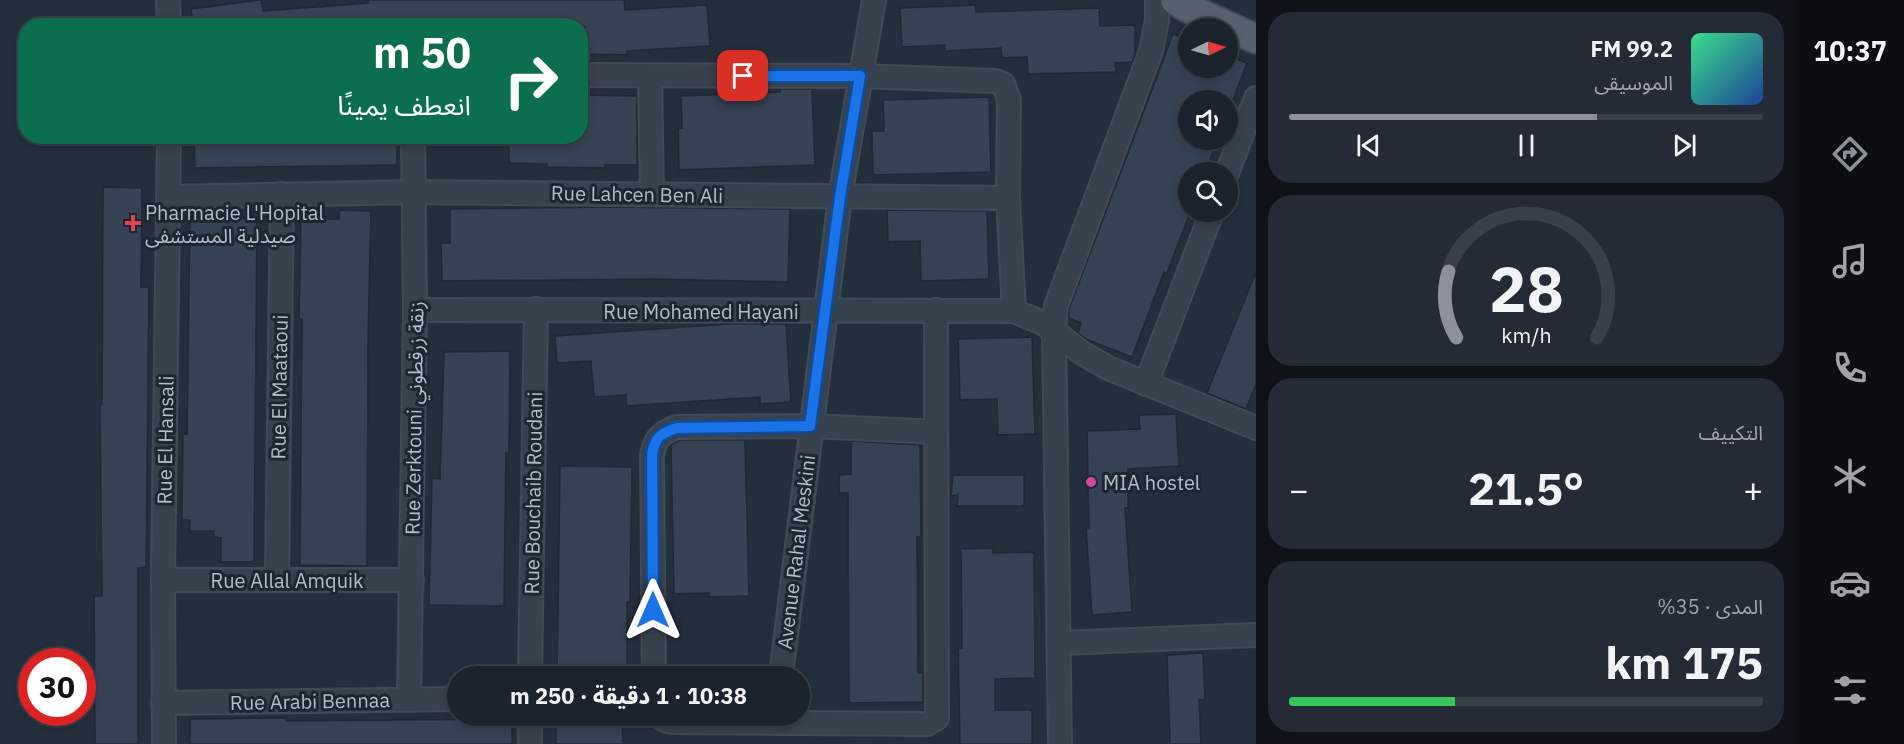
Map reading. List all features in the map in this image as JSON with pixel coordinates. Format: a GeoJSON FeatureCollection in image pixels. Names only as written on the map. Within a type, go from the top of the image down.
{"type":"FeatureCollection","features":[{"type":"Feature","properties":{"kind":"main road"},"geometry":{"type":"LineString","coordinates":[[1175,0],[1256,39]]}},
{"type":"Feature","properties":{"kind":"street"},"geometry":{"type":"LineString","coordinates":[[168,0],[169,18]]}},
{"type":"Feature","properties":{"kind":"street","name":"Avenue Rahal Meskini"},"geometry":{"type":"LineString","coordinates":[[782,666],[840,197],[874,0]]}},
{"type":"Feature","properties":{"kind":"street"},"geometry":{"type":"LineString","coordinates":[[1060,744],[1054,330],[1056,306],[1150,51],[1157,20],[1157,0]]}},
{"type":"Feature","properties":{"kind":"street"},"geometry":{"type":"LineString","coordinates":[[588,75],[860,76],[995,81],[1003,84],[1009,100],[1008,198],[1014,311]]}},
{"type":"Feature","properties":{"kind":"street"},"geometry":{"type":"LineString","coordinates":[[650,77],[652,194]]}},
{"type":"Feature","properties":{"kind":"street"},"geometry":{"type":"LineString","coordinates":[[1231,162],[1256,98]]}},
{"type":"Feature","properties":{"kind":"street","name":"Rue El Hansali"},"geometry":{"type":"LineString","coordinates":[[164,744],[163,580],[169,144]]}},
{"type":"Feature","properties":{"kind":"street","name":"Rue Zerktouni زنقة زرقطوني"},"geometry":{"type":"LineString","coordinates":[[409,699],[415,310],[413,144]]}},
{"type":"Feature","properties":{"kind":"street","name":"Rue Lahcen Ben Ali"},"geometry":{"type":"LineString","coordinates":[[168,197],[414,192],[1008,198]]}},
{"type":"Feature","properties":{"kind":"street","name":"Rue El Maataoui"},"geometry":{"type":"LineString","coordinates":[[277,579],[282,194]]}},
{"type":"Feature","properties":{"kind":"street"},"geometry":{"type":"LineString","coordinates":[[1146,384],[1208,222]]}},
{"type":"Feature","properties":{"kind":"street","name":"Rue Bouchaib Roudani"},"geometry":{"type":"LineString","coordinates":[[530,666],[536,309]]}},
{"type":"Feature","properties":{"kind":"street","name":"Rue Mohamed Hayani"},"geometry":{"type":"LineString","coordinates":[[415,310],[1014,311],[1029,316],[1054,330],[1093,360],[1256,428]]}},
{"type":"Feature","properties":{"kind":"street"},"geometry":{"type":"LineString","coordinates":[[742,726],[775,728],[927,724],[937,718],[936,310]]}},
{"type":"Feature","properties":{"kind":"street"},"geometry":{"type":"LineString","coordinates":[[654,666],[652,454],[655,440],[663,432],[677,428],[810,426],[936,432]]}},
{"type":"Feature","properties":{"kind":"street","name":"Rue Allal Amquik"},"geometry":{"type":"LineString","coordinates":[[163,580],[412,580]]}},
{"type":"Feature","properties":{"kind":"street"},"geometry":{"type":"LineString","coordinates":[[1060,643],[1256,635]]}},
{"type":"Feature","properties":{"kind":"street","name":"Rue Arabi Bennaa"},"geometry":{"type":"LineString","coordinates":[[163,703],[447,699]]}},
{"type":"Feature","properties":{"kind":"street"},"geometry":{"type":"LineString","coordinates":[[530,726],[530,744]]}},
{"type":"Feature","properties":{"kind":"building"},"geometry":{"type":"Polygon","coordinates":[[[261,0],[263,11],[368,3],[368,0],[624,0],[625,10],[707,5],[710,46],[627,51],[627,55],[588,54],[588,18],[192,18],[191,9],[261,0]]]}},
{"type":"Feature","properties":{"kind":"building"},"geometry":{"type":"Polygon","coordinates":[[[975,5],[976,12],[1099,8],[1100,26],[1135,25],[1135,54],[1132,62],[1115,63],[1116,72],[1028,74],[1027,57],[1002,58],[1001,48],[945,51],[945,45],[902,47],[900,8],[975,5]]]}},
{"type":"Feature","properties":{"kind":"building"},"geometry":{"type":"Polygon","coordinates":[[[1173,34],[1178,36],[1178,78],[1238,78],[1238,59],[1247,63],[1237,90],[1178,90],[1178,150],[1214,150],[1209,162],[1178,162],[1178,222],[1186,222],[1167,273],[1164,272],[1132,357],[1086,339],[1078,333],[1081,323],[1069,318],[1069,309],[1173,34]]]}},
{"type":"Feature","properties":{"kind":"building"},"geometry":{"type":"Polygon","coordinates":[[[780,89],[812,89],[815,165],[679,170],[678,128],[682,128],[681,96],[780,92],[780,89]]]}},
{"type":"Feature","properties":{"kind":"building"},"geometry":{"type":"Polygon","coordinates":[[[588,95],[637,96],[637,165],[605,165],[605,168],[547,167],[547,164],[509,163],[509,144],[588,144],[588,95]]]}},
{"type":"Feature","properties":{"kind":"building"},"geometry":{"type":"Polygon","coordinates":[[[989,97],[991,172],[873,175],[872,131],[884,131],[883,100],[989,97]]]}},
{"type":"Feature","properties":{"kind":"building"},"geometry":{"type":"Polygon","coordinates":[[[194,144],[397,144],[397,165],[195,168],[194,144]]]}},
{"type":"Feature","properties":{"kind":"building"},"geometry":{"type":"Polygon","coordinates":[[[103,187],[142,188],[141,287],[149,287],[146,567],[138,568],[138,744],[95,744],[94,596],[102,596],[100,405],[102,404],[103,187]]]}},
{"type":"Feature","properties":{"kind":"building"},"geometry":{"type":"Polygon","coordinates":[[[610,207],[790,209],[788,282],[654,279],[442,281],[441,243],[450,243],[450,209],[610,207]]]}},
{"type":"Feature","properties":{"kind":"building"},"geometry":{"type":"Polygon","coordinates":[[[339,210],[371,211],[367,566],[300,565],[301,219],[339,219],[339,210]]]}},
{"type":"Feature","properties":{"kind":"building"},"geometry":{"type":"Polygon","coordinates":[[[887,210],[987,211],[989,279],[921,281],[920,241],[888,242],[887,210]]]}},
{"type":"Feature","properties":{"kind":"building"},"geometry":{"type":"Polygon","coordinates":[[[190,218],[257,219],[254,562],[221,562],[221,538],[214,537],[214,531],[190,531],[190,520],[182,520],[183,434],[187,434],[190,218]]]}},
{"type":"Feature","properties":{"kind":"building"},"geometry":{"type":"Polygon","coordinates":[[[1256,272],[1256,384],[1246,409],[1207,393],[1256,272]]]}},
{"type":"Feature","properties":{"kind":"building"},"geometry":{"type":"Polygon","coordinates":[[[729,324],[786,324],[791,402],[760,404],[760,397],[626,406],[626,395],[594,397],[591,361],[557,363],[555,336],[729,324]]]}},
{"type":"Feature","properties":{"kind":"building"},"geometry":{"type":"Polygon","coordinates":[[[1032,337],[1035,434],[998,435],[997,399],[960,400],[958,339],[1032,337]]]}},
{"type":"Feature","properties":{"kind":"building"},"geometry":{"type":"Polygon","coordinates":[[[510,351],[504,606],[429,605],[432,478],[440,479],[444,352],[510,351]]]}},
{"type":"Feature","properties":{"kind":"building"},"geometry":{"type":"Polygon","coordinates":[[[1176,414],[1179,466],[1128,469],[1128,508],[1125,508],[1132,612],[1092,615],[1086,528],[1089,528],[1087,431],[1140,429],[1139,415],[1176,414]]]}},
{"type":"Feature","properties":{"kind":"building"},"geometry":{"type":"Polygon","coordinates":[[[680,440],[745,440],[749,596],[709,597],[709,593],[674,594],[671,445],[680,440]]]}},
{"type":"Feature","properties":{"kind":"building"},"geometry":{"type":"Polygon","coordinates":[[[851,441],[920,445],[921,537],[917,537],[918,673],[923,673],[923,702],[849,703],[848,493],[839,493],[839,475],[851,474],[851,441]]]}},
{"type":"Feature","properties":{"kind":"building"},"geometry":{"type":"Polygon","coordinates":[[[560,466],[632,467],[627,666],[557,666],[560,466]]]}},
{"type":"Feature","properties":{"kind":"building"},"geometry":{"type":"Polygon","coordinates":[[[953,475],[1024,475],[1024,506],[957,506],[958,495],[951,496],[953,475]]]}},
{"type":"Feature","properties":{"kind":"building"},"geometry":{"type":"Polygon","coordinates":[[[993,548],[993,553],[1034,552],[1035,678],[995,679],[995,710],[1032,710],[1032,744],[960,744],[958,648],[962,648],[961,549],[993,548]]]}},
{"type":"Feature","properties":{"kind":"building"},"geometry":{"type":"Polygon","coordinates":[[[1203,653],[1205,699],[1199,700],[1201,744],[1170,744],[1167,655],[1203,653]]]}},
{"type":"Feature","properties":{"kind":"building"},"geometry":{"type":"Polygon","coordinates":[[[190,719],[447,720],[447,726],[512,726],[512,744],[190,744],[190,719]]]}},
{"type":"Feature","properties":{"kind":"building"},"geometry":{"type":"Polygon","coordinates":[[[556,726],[622,726],[623,744],[556,744],[556,726]]]}},
{"type":"Feature","properties":{"kind":"place","name":"Pharmacie L'Hopital صيدلية المستشفى"},"geometry":{"type":"Point","coordinates":[133,223]}},
{"type":"Feature","properties":{"kind":"place","name":"MIA hostel"},"geometry":{"type":"Point","coordinates":[1091,482]}},
{"type":"Feature","properties":{"kind":"route"},"geometry":{"type":"LineString","coordinates":[[653,610],[652,454],[655,440],[663,432],[677,428],[810,426],[840,197],[860,76],[743,76]]}}]}
